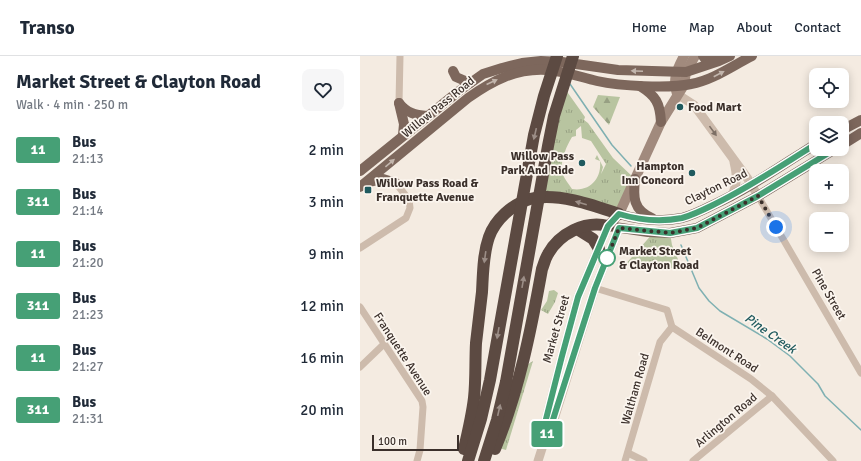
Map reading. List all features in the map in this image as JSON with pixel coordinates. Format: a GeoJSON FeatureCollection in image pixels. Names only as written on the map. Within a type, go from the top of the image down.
{"type":"FeatureCollection","features":[{"type":"Feature","properties":{"kind":"highway"},"geometry":{"type":"LineString","coordinates":[[484,461],[506,382],[541,177],[554,116],[573,56]]}},
{"type":"Feature","properties":{"kind":"highway"},"geometry":{"type":"LineString","coordinates":[[468,461],[481,419],[490,380],[526,178],[544,96],[558,65]]}},
{"type":"Feature","properties":{"kind":"highway"},"geometry":{"type":"LineString","coordinates":[[461,461],[471,418],[474,397],[476,344],[486,254],[489,237],[496,224],[505,213],[516,206],[529,199],[545,196],[575,201],[619,214]]}},
{"type":"Feature","properties":{"kind":"highway"},"geometry":{"type":"LineString","coordinates":[[490,461],[502,432],[522,368],[546,256],[560,239],[577,229],[591,225],[614,227]]}},
{"type":"Feature","properties":{"kind":"highway"},"geometry":{"type":"LineString","coordinates":[[577,229],[593,238],[599,249]]}},
{"type":"Feature","properties":{"kind":"main road","name":"Market Street"},"geometry":{"type":"LineString","coordinates":[[614,227],[661,122],[678,88],[684,56]]}},
{"type":"Feature","properties":{"kind":"main road","name":"Market Street"},"geometry":{"type":"LineString","coordinates":[[681,72],[695,56]]}},
{"type":"Feature","properties":{"kind":"main road"},"geometry":{"type":"LineString","coordinates":[[703,56],[706,60],[719,61]]}},
{"type":"Feature","properties":{"kind":"main road","name":"Willow Pass Road"},"geometry":{"type":"LineString","coordinates":[[360,171],[403,135],[470,83],[484,74],[502,68],[522,63],[618,70],[681,72],[719,61],[730,56]]}},
{"type":"Feature","properties":{"kind":"main road","name":"Willow Pass Road"},"geometry":{"type":"LineString","coordinates":[[363,185],[468,98],[487,85],[506,76],[527,71],[546,70],[558,65],[597,81],[678,88],[711,78],[752,56]]}},
{"type":"Feature","properties":{"kind":"main road"},"geometry":{"type":"LineString","coordinates":[[453,71],[456,77],[470,83]]}},
{"type":"Feature","properties":{"kind":"main road"},"geometry":{"type":"LineString","coordinates":[[638,85],[648,91],[658,101],[661,122]]}},
{"type":"Feature","properties":{"kind":"main road"},"geometry":{"type":"LineString","coordinates":[[400,103],[404,110],[413,114],[427,116]]}},
{"type":"Feature","properties":{"kind":"main road"},"geometry":{"type":"LineString","coordinates":[[400,103],[404,124],[403,135]]}},
{"type":"Feature","properties":{"kind":"main road"},"geometry":{"type":"LineString","coordinates":[[849,126],[861,120]]}},
{"type":"Feature","properties":{"kind":"main road"},"geometry":{"type":"LineString","coordinates":[[849,140],[860,133]]}},
{"type":"Feature","properties":{"kind":"main road","name":"Clayton Road"},"geometry":{"type":"LineString","coordinates":[[619,214],[633,218],[656,220],[682,218],[694,214],[731,197],[809,148]]}},
{"type":"Feature","properties":{"kind":"main road"},"geometry":{"type":"LineString","coordinates":[[614,227],[670,233],[697,228],[758,196],[824,156]]}},
{"type":"Feature","properties":{"kind":"main road"},"geometry":{"type":"LineString","coordinates":[[363,185],[383,179],[396,183]]}},
{"type":"Feature","properties":{"kind":"main road"},"geometry":{"type":"LineString","coordinates":[[635,179],[634,192],[636,206],[647,216],[656,220]]}},
{"type":"Feature","properties":{"kind":"street"},"geometry":{"type":"LineString","coordinates":[[400,56],[400,103]]}},
{"type":"Feature","properties":{"kind":"street","name":"Pine Street"},"geometry":{"type":"LineString","coordinates":[[678,88],[694,105],[752,185],[861,373]]}},
{"type":"Feature","properties":{"kind":"street"},"geometry":{"type":"LineString","coordinates":[[731,197],[735,189],[737,179],[733,158]]}},
{"type":"Feature","properties":{"kind":"street"},"geometry":{"type":"LineString","coordinates":[[360,248],[406,218],[410,208],[409,200],[396,183]]}},
{"type":"Feature","properties":{"kind":"street","name":"Market Street"},"geometry":{"type":"LineString","coordinates":[[546,436],[544,427],[578,297],[599,249],[614,227]]}},
{"type":"Feature","properties":{"kind":"street","name":"Market Street"},"geometry":{"type":"LineString","coordinates":[[538,461],[546,436],[550,429],[614,227]]}},
{"type":"Feature","properties":{"kind":"street"},"geometry":{"type":"LineString","coordinates":[[595,288],[667,310],[672,327]]}},
{"type":"Feature","properties":{"kind":"street","name":"Franquette Avenue"},"geometry":{"type":"LineString","coordinates":[[360,307],[423,404],[420,450],[417,461]]}},
{"type":"Feature","properties":{"kind":"street","name":"Belmont Road"},"geometry":{"type":"LineString","coordinates":[[672,327],[751,379],[772,396],[833,461]]}},
{"type":"Feature","properties":{"kind":"street","name":"Waltham Road"},"geometry":{"type":"LineString","coordinates":[[625,461],[660,342],[672,327]]}},
{"type":"Feature","properties":{"kind":"street"},"geometry":{"type":"LineString","coordinates":[[360,367],[384,344]]}},
{"type":"Feature","properties":{"kind":"street","name":"Arlington Road"},"geometry":{"type":"LineString","coordinates":[[693,461],[772,396]]}},
{"type":"Feature","properties":{"kind":"street"},"geometry":{"type":"LineString","coordinates":[[628,453],[644,461]]}},
{"type":"Feature","properties":{"kind":"street"},"geometry":{"type":"LineString","coordinates":[[820,461],[827,456]]}},
{"type":"Feature","properties":{"kind":"green space"},"geometry":{"type":"Polygon","coordinates":[[[563,86],[585,117],[584,120],[588,123],[613,158],[635,179],[619,214],[545,196],[541,177],[563,86]],[[581,126],[576,130],[576,136],[572,137],[564,155],[562,165],[563,175],[572,189],[584,188],[594,182],[599,173],[600,161],[603,167],[601,174],[606,164],[591,141],[582,138],[581,126]]]}},
{"type":"Feature","properties":{"kind":"green space"},"geometry":{"type":"Polygon","coordinates":[[[598,95],[620,97],[609,125],[593,107],[598,95]]]}},
{"type":"Feature","properties":{"kind":"green space"},"geometry":{"type":"Polygon","coordinates":[[[597,155],[600,161],[595,159],[597,155]]]}},
{"type":"Feature","properties":{"kind":"green space"},"geometry":{"type":"Polygon","coordinates":[[[654,232],[670,233],[672,245],[682,269],[624,266],[654,232]]]}},
{"type":"Feature","properties":{"kind":"green space"},"geometry":{"type":"Polygon","coordinates":[[[554,290],[558,293],[548,314],[541,310],[547,301],[549,291],[554,290]]]}},
{"type":"Feature","properties":{"kind":"green space"},"geometry":{"type":"Polygon","coordinates":[[[533,361],[506,450],[499,448],[522,368],[533,361]]]}},
{"type":"Feature","properties":{"kind":"waterway","name":"Pine Creek"},"geometry":{"type":"LineString","coordinates":[[570,84],[612,145],[631,166]]}},
{"type":"Feature","properties":{"kind":"waterway","name":"Pine Creek"},"geometry":{"type":"LineString","coordinates":[[681,245],[699,288],[709,301],[720,311],[767,339],[790,356],[818,384],[825,396],[861,430]]}},
{"type":"Feature","properties":{"kind":"bus line","name":"11"},"geometry":{"type":"LineString","coordinates":[[809,148],[752,185],[694,214],[682,218],[656,220],[633,218],[619,214],[608,226],[578,297],[544,427],[546,436],[550,429],[595,288],[619,228],[670,233],[697,228],[758,196],[824,156]]}},
{"type":"Feature","properties":{"kind":"place","name":"Food Mart"},"geometry":{"type":"Point","coordinates":[680,107]}},
{"type":"Feature","properties":{"kind":"place","name":"Willow Pass Park And Ride"},"geometry":{"type":"Point","coordinates":[582,163]}},
{"type":"Feature","properties":{"kind":"place","name":"Hampton Inn Concord"},"geometry":{"type":"Point","coordinates":[692,173]}},
{"type":"Feature","properties":{"kind":"place","name":"Willow Pass Road & Franquette Avenue"},"geometry":{"type":"Point","coordinates":[368,190]}},
{"type":"Feature","properties":{"kind":"place","name":"Market Street & Clayton Road"},"geometry":{"type":"Point","coordinates":[607,258]}},
{"type":"Feature","properties":{"kind":"route"},"geometry":{"type":"LineString","coordinates":[[607,258],[619,228],[670,233],[697,228],[758,196],[776,227]]}}]}
